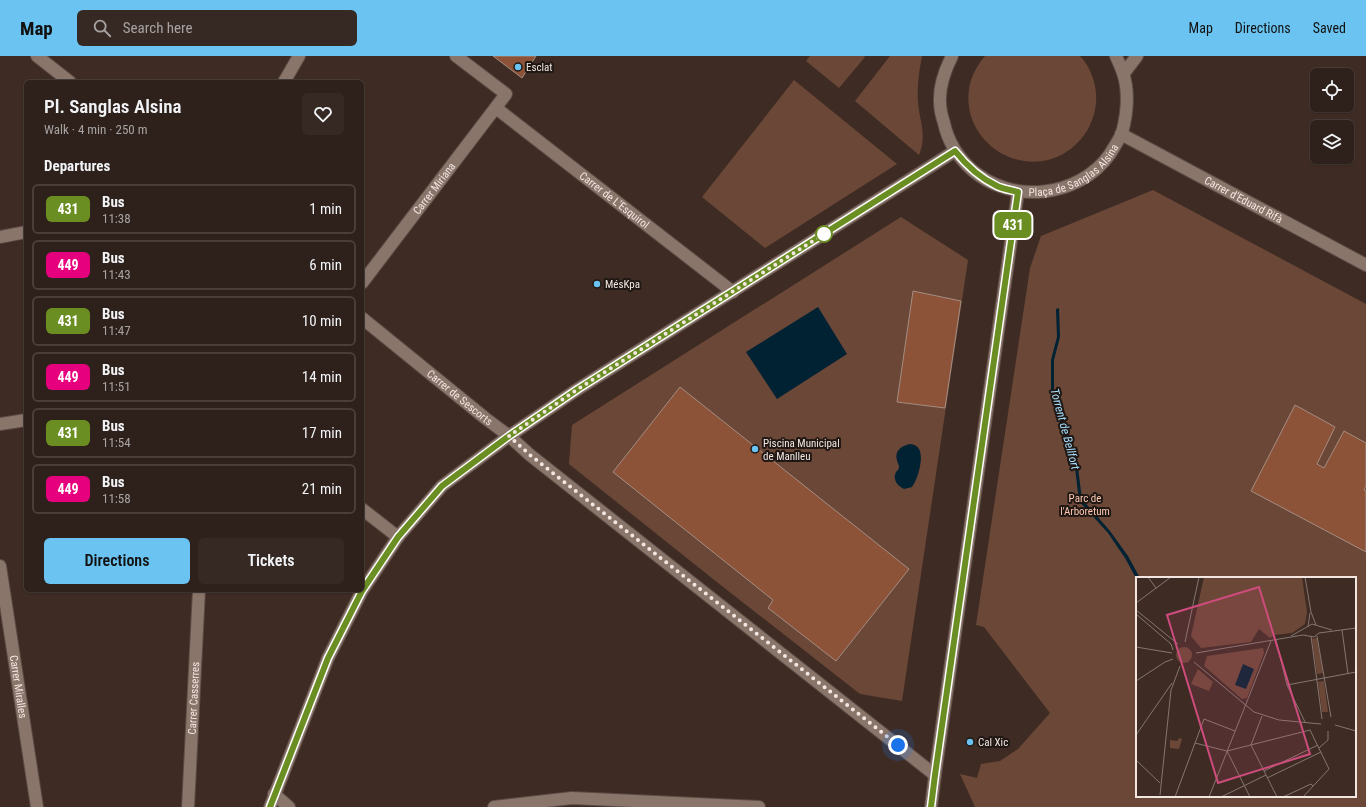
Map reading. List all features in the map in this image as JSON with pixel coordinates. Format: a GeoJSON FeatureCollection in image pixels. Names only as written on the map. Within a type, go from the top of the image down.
{"type":"FeatureCollection","features":[{"type":"Feature","properties":{"kind":"street"},"geometry":{"type":"LineString","coordinates":[[37,56],[67,80]]}},
{"type":"Feature","properties":{"kind":"street"},"geometry":{"type":"LineString","coordinates":[[285,80],[299,56]]}},
{"type":"Feature","properties":{"kind":"street","name":"Carrer Miriana"},"geometry":{"type":"LineString","coordinates":[[364,280],[506,94],[456,56]]}},
{"type":"Feature","properties":{"kind":"street","name":"Plaça de Sanglas Alsina"},"geometry":{"type":"LineString","coordinates":[[952,56],[944,71],[940,102],[946,133],[955,151],[978,175],[997,186],[1018,192],[1046,192],[1073,184],[1093,172],[1105,161],[1121,134],[1127,98],[1124,73],[1116,56]]}},
{"type":"Feature","properties":{"kind":"street"},"geometry":{"type":"LineString","coordinates":[[1124,73],[1137,56]]}},
{"type":"Feature","properties":{"kind":"street","name":"Carrer de L'Esquirol"},"geometry":{"type":"LineString","coordinates":[[496,108],[733,292]]}},
{"type":"Feature","properties":{"kind":"street","name":"Carrer d'Eduard Rifà"},"geometry":{"type":"LineString","coordinates":[[1121,134],[1366,265]]}},
{"type":"Feature","properties":{"kind":"street"},"geometry":{"type":"LineString","coordinates":[[364,588],[398,537],[442,486],[509,436],[578,389],[955,151]]}},
{"type":"Feature","properties":{"kind":"street"},"geometry":{"type":"LineString","coordinates":[[931,807],[1018,192]]}},
{"type":"Feature","properties":{"kind":"street"},"geometry":{"type":"LineString","coordinates":[[0,237],[24,232]]}},
{"type":"Feature","properties":{"kind":"street","name":"Carrer de Sescorts"},"geometry":{"type":"LineString","coordinates":[[364,320],[509,436],[530,455],[935,775]]}},
{"type":"Feature","properties":{"kind":"street"},"geometry":{"type":"LineString","coordinates":[[0,424],[24,420]]}},
{"type":"Feature","properties":{"kind":"street"},"geometry":{"type":"LineString","coordinates":[[364,511],[398,537]]}},
{"type":"Feature","properties":{"kind":"street","name":"Carrer Miralles"},"geometry":{"type":"LineString","coordinates":[[0,566],[37,807]]}},
{"type":"Feature","properties":{"kind":"street","name":"Carrer Casserres"},"geometry":{"type":"LineString","coordinates":[[188,807],[199,592]]}},
{"type":"Feature","properties":{"kind":"street"},"geometry":{"type":"LineString","coordinates":[[270,807],[328,658],[361,592]]}},
{"type":"Feature","properties":{"kind":"street"},"geometry":{"type":"LineString","coordinates":[[274,794],[289,807]]}},
{"type":"Feature","properties":{"kind":"street"},"geometry":{"type":"LineString","coordinates":[[494,807],[571,802],[759,807]]}},
{"type":"Feature","properties":{"kind":"green space"},"geometry":{"type":"Polygon","coordinates":[[[810,56],[865,57],[839,88],[806,61],[810,56]]]}},
{"type":"Feature","properties":{"kind":"green space"},"geometry":{"type":"Polygon","coordinates":[[[890,56],[922,56],[919,74],[918,103],[923,135],[919,155],[855,101],[890,56]]]}},
{"type":"Feature","properties":{"kind":"green space"},"geometry":{"type":"Polygon","coordinates":[[[985,56],[1080,56],[1092,74],[1096,103],[1092,121],[1080,140],[1072,148],[1053,158],[1033,162],[1014,159],[997,150],[983,137],[973,121],[968,101],[971,80],[977,67],[985,56]]]}},
{"type":"Feature","properties":{"kind":"green space"},"geometry":{"type":"Polygon","coordinates":[[[794,80],[897,164],[765,248],[702,197],[794,80]]]}},
{"type":"Feature","properties":{"kind":"green space","name":"Parc de l'Arboretum"},"geometry":{"type":"Polygon","coordinates":[[[1153,190],[1366,304],[1366,807],[975,807],[960,774],[977,778],[981,764],[1000,761],[1018,749],[1050,713],[984,627],[976,625],[1030,268],[1041,236],[1153,190]]]}},
{"type":"Feature","properties":{"kind":"green space","name":"Piscina Municipal de Manlleu"},"geometry":{"type":"Polygon","coordinates":[[[901,217],[968,260],[902,701],[860,694],[569,464],[572,425],[901,217]]]}},
{"type":"Feature","properties":{"kind":"water"},"geometry":{"type":"Polygon","coordinates":[[[818,307],[847,354],[777,399],[746,352],[818,307]]]}},
{"type":"Feature","properties":{"kind":"water","name":"Torrent de Bellfort"},"geometry":{"type":"Polygon","coordinates":[[[1059,308],[1060,337],[1054,360],[1054,392],[1070,438],[1078,468],[1082,499],[1110,531],[1128,556],[1139,577],[1136,578],[1125,558],[1108,533],[1079,501],[1075,468],[1051,393],[1051,360],[1057,337],[1056,309],[1059,308]]]}},
{"type":"Feature","properties":{"kind":"water"},"geometry":{"type":"Polygon","coordinates":[[[911,444],[919,449],[921,463],[912,487],[904,489],[895,480],[895,475],[899,467],[896,456],[902,447],[911,444]]]}},
{"type":"Feature","properties":{"kind":"building","name":"Esclat"},"geometry":{"type":"Polygon","coordinates":[[[493,56],[536,56],[522,78],[493,56]]]}},
{"type":"Feature","properties":{"kind":"building"},"geometry":{"type":"Polygon","coordinates":[[[913,291],[961,301],[945,408],[897,402],[913,291]]]}},
{"type":"Feature","properties":{"kind":"building"},"geometry":{"type":"Polygon","coordinates":[[[680,387],[909,569],[836,661],[768,608],[773,600],[613,472],[680,387]]]}},
{"type":"Feature","properties":{"kind":"building"},"geometry":{"type":"Polygon","coordinates":[[[1295,405],[1335,427],[1317,464],[1324,468],[1344,431],[1366,443],[1366,486],[1364,490],[1366,491],[1366,552],[1251,491],[1295,405]]]}},
{"type":"Feature","properties":{"kind":"bus line","name":"431"},"geometry":{"type":"LineString","coordinates":[[364,588],[398,537],[442,486],[509,436],[578,389],[955,151],[978,175],[997,186],[1018,192],[931,807]]}},
{"type":"Feature","properties":{"kind":"bus line","name":"431"},"geometry":{"type":"LineString","coordinates":[[270,807],[328,658],[361,592]]}},
{"type":"Feature","properties":{"kind":"place","name":"Esclat"},"geometry":{"type":"Point","coordinates":[518,67]}},
{"type":"Feature","properties":{"kind":"place","name":"MésKpa"},"geometry":{"type":"Point","coordinates":[597,284]}},
{"type":"Feature","properties":{"kind":"place","name":"Piscina Municipal de Manlleu"},"geometry":{"type":"Point","coordinates":[755,449]}},
{"type":"Feature","properties":{"kind":"place","name":"Cal Xic"},"geometry":{"type":"Point","coordinates":[970,742]}},
{"type":"Feature","properties":{"kind":"route"},"geometry":{"type":"LineString","coordinates":[[824,234],[578,389],[509,436],[536,460],[898,745]]}}]}
